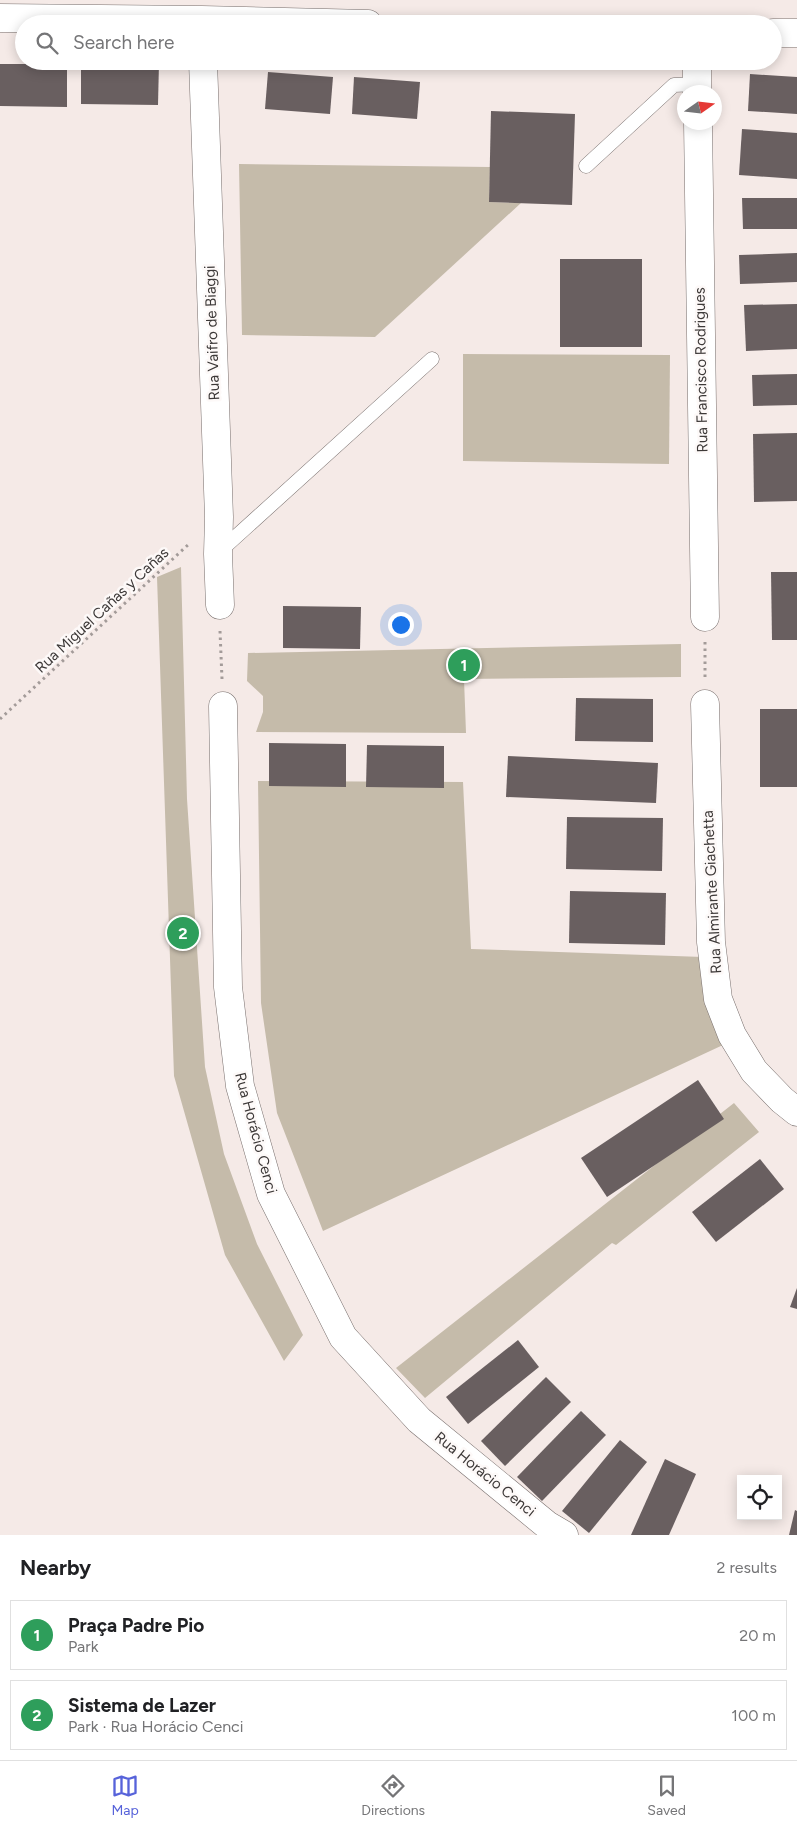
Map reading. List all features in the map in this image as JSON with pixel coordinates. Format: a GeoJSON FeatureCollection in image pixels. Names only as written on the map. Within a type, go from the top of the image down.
{"type":"FeatureCollection","features":[{"type":"Feature","properties":{"kind":"street"},"geometry":{"type":"LineString","coordinates":[[0,18],[15,18]]}},
{"type":"Feature","properties":{"kind":"street"},"geometry":{"type":"LineString","coordinates":[[782,33],[797,33]]}},
{"type":"Feature","properties":{"kind":"street","name":"Rua Vaifro de Biaggi"},"geometry":{"type":"LineString","coordinates":[[203,70],[219,517],[220,605]]}},
{"type":"Feature","properties":{"kind":"street","name":"Rua Francisco Rodrigues"},"geometry":{"type":"LineString","coordinates":[[698,130],[705,618]]}},
{"type":"Feature","properties":{"kind":"street","name":"Rua Almirante Giachetta"},"geometry":{"type":"LineString","coordinates":[[705,704],[712,942],[718,998],[732,1035],[754,1071],[782,1100],[797,1112]]}},
{"type":"Feature","properties":{"kind":"street","name":"Rua Horácio Cenci"},"geometry":{"type":"LineString","coordinates":[[223,706],[228,988],[240,1086],[271,1194],[343,1337],[419,1420],[547,1525],[564,1535]]}},
{"type":"Feature","properties":{"kind":"lane"},"geometry":{"type":"LineString","coordinates":[[586,166],[674,86],[697,79]]}},
{"type":"Feature","properties":{"kind":"lane"},"geometry":{"type":"LineString","coordinates":[[218,554],[432,360]]}},
{"type":"Feature","properties":{"kind":"path","name":"Rua Miguel Cañas y Cañas"},"geometry":{"type":"LineString","coordinates":[[0,719],[219,517]]}},
{"type":"Feature","properties":{"kind":"path"},"geometry":{"type":"LineString","coordinates":[[220,605],[223,706]]}},
{"type":"Feature","properties":{"kind":"path"},"geometry":{"type":"LineString","coordinates":[[705,618],[705,704]]}},
{"type":"Feature","properties":{"kind":"shaded area"},"geometry":{"type":"Polygon","coordinates":[[[239,164],[490,167],[489,202],[521,203],[375,337],[242,335],[239,164]]]}},
{"type":"Feature","properties":{"kind":"shaded area"},"geometry":{"type":"Polygon","coordinates":[[[463,354],[670,355],[669,464],[463,461],[463,354]]]}},
{"type":"Feature","properties":{"kind":"shaded area"},"geometry":{"type":"Polygon","coordinates":[[[181,567],[187,799],[205,1067],[224,1154],[257,1244],[303,1335],[284,1361],[225,1255],[174,1076],[157,577],[181,567]]]}},
{"type":"Feature","properties":{"kind":"shaded area"},"geometry":{"type":"Polygon","coordinates":[[[681,644],[681,677],[464,679],[466,733],[256,732],[263,712],[263,696],[247,681],[248,653],[681,644]]]}},
{"type":"Feature","properties":{"kind":"shaded area"},"geometry":{"type":"Polygon","coordinates":[[[258,781],[463,782],[471,949],[703,957],[723,1045],[323,1231],[277,1113],[261,1003],[258,781]]]}},
{"type":"Feature","properties":{"kind":"shaded area"},"geometry":{"type":"Polygon","coordinates":[[[734,1103],[759,1132],[616,1245],[612,1243],[425,1398],[396,1368],[734,1103]]]}},
{"type":"Feature","properties":{"kind":"building"},"geometry":{"type":"Polygon","coordinates":[[[0,64],[15,64],[15,70],[67,70],[67,107],[0,106],[0,64]]]}},
{"type":"Feature","properties":{"kind":"building"},"geometry":{"type":"Polygon","coordinates":[[[81,70],[159,70],[158,105],[81,104],[81,70]]]}},
{"type":"Feature","properties":{"kind":"building"},"geometry":{"type":"Polygon","coordinates":[[[268,72],[333,77],[330,114],[265,109],[268,72]]]}},
{"type":"Feature","properties":{"kind":"building"},"geometry":{"type":"Polygon","coordinates":[[[750,74],[797,77],[797,114],[748,111],[750,74]]]}},
{"type":"Feature","properties":{"kind":"building"},"geometry":{"type":"Polygon","coordinates":[[[354,77],[420,82],[417,119],[352,114],[354,77]]]}},
{"type":"Feature","properties":{"kind":"building"},"geometry":{"type":"Polygon","coordinates":[[[491,111],[575,114],[572,205],[489,202],[491,111]]]}},
{"type":"Feature","properties":{"kind":"building"},"geometry":{"type":"Polygon","coordinates":[[[742,129],[797,133],[797,179],[739,175],[742,129]]]}},
{"type":"Feature","properties":{"kind":"building"},"geometry":{"type":"Polygon","coordinates":[[[742,198],[797,198],[797,229],[743,229],[742,198]]]}},
{"type":"Feature","properties":{"kind":"building"},"geometry":{"type":"Polygon","coordinates":[[[797,253],[797,282],[740,284],[739,255],[797,253]]]}},
{"type":"Feature","properties":{"kind":"building"},"geometry":{"type":"Polygon","coordinates":[[[560,259],[642,259],[642,347],[560,347],[560,259]]]}},
{"type":"Feature","properties":{"kind":"building"},"geometry":{"type":"Polygon","coordinates":[[[797,304],[797,349],[746,351],[744,305],[797,304]]]}},
{"type":"Feature","properties":{"kind":"building"},"geometry":{"type":"Polygon","coordinates":[[[797,374],[797,405],[753,406],[752,375],[797,374]]]}},
{"type":"Feature","properties":{"kind":"building"},"geometry":{"type":"Polygon","coordinates":[[[797,433],[797,501],[754,502],[753,434],[797,433]]]}},
{"type":"Feature","properties":{"kind":"building"},"geometry":{"type":"Polygon","coordinates":[[[771,572],[797,572],[797,640],[772,640],[771,572]]]}},
{"type":"Feature","properties":{"kind":"building"},"geometry":{"type":"Polygon","coordinates":[[[283,606],[361,607],[360,649],[283,648],[283,606]]]}},
{"type":"Feature","properties":{"kind":"building"},"geometry":{"type":"Polygon","coordinates":[[[576,698],[653,699],[653,742],[575,741],[576,698]]]}},
{"type":"Feature","properties":{"kind":"building"},"geometry":{"type":"Polygon","coordinates":[[[760,709],[797,709],[797,787],[760,787],[760,709]]]}},
{"type":"Feature","properties":{"kind":"building"},"geometry":{"type":"Polygon","coordinates":[[[269,743],[346,744],[346,787],[269,786],[269,743]]]}},
{"type":"Feature","properties":{"kind":"building"},"geometry":{"type":"Polygon","coordinates":[[[367,745],[444,746],[444,788],[366,787],[367,745]]]}},
{"type":"Feature","properties":{"kind":"building"},"geometry":{"type":"Polygon","coordinates":[[[508,756],[658,763],[656,803],[506,797],[508,756]]]}},
{"type":"Feature","properties":{"kind":"building"},"geometry":{"type":"Polygon","coordinates":[[[567,817],[663,818],[662,871],[566,869],[567,817]]]}},
{"type":"Feature","properties":{"kind":"building"},"geometry":{"type":"Polygon","coordinates":[[[570,891],[666,893],[665,945],[569,943],[570,891]]]}},
{"type":"Feature","properties":{"kind":"building"},"geometry":{"type":"Polygon","coordinates":[[[698,1080],[724,1119],[607,1197],[581,1158],[698,1080]]]}},
{"type":"Feature","properties":{"kind":"building"},"geometry":{"type":"Polygon","coordinates":[[[760,1159],[784,1189],[716,1242],[692,1212],[760,1159]]]}},
{"type":"Feature","properties":{"kind":"building"},"geometry":{"type":"Polygon","coordinates":[[[797,1288],[797,1309],[790,1307],[797,1288]]]}},
{"type":"Feature","properties":{"kind":"building"},"geometry":{"type":"Polygon","coordinates":[[[518,1340],[539,1367],[468,1424],[446,1397],[518,1340]]]}},
{"type":"Feature","properties":{"kind":"building"},"geometry":{"type":"Polygon","coordinates":[[[546,1377],[571,1402],[505,1466],[481,1441],[546,1377]]]}},
{"type":"Feature","properties":{"kind":"building"},"geometry":{"type":"Polygon","coordinates":[[[581,1411],[606,1435],[542,1501],[517,1477],[581,1411]]]}},
{"type":"Feature","properties":{"kind":"building"},"geometry":{"type":"Polygon","coordinates":[[[620,1440],[647,1462],[589,1533],[562,1511],[620,1440]]]}},
{"type":"Feature","properties":{"kind":"building"},"geometry":{"type":"Polygon","coordinates":[[[665,1459],[696,1474],[669,1535],[631,1535],[665,1459]]]}},
{"type":"Feature","properties":{"kind":"building"},"geometry":{"type":"Polygon","coordinates":[[[795,1510],[797,1511],[797,1535],[789,1535],[795,1510]]]}},
{"type":"Feature","properties":{"kind":"place","name":"Praça Padre Pio"},"geometry":{"type":"Point","coordinates":[464,665]}},
{"type":"Feature","properties":{"kind":"place","name":"Sistema de Lazer"},"geometry":{"type":"Point","coordinates":[183,933]}}]}
